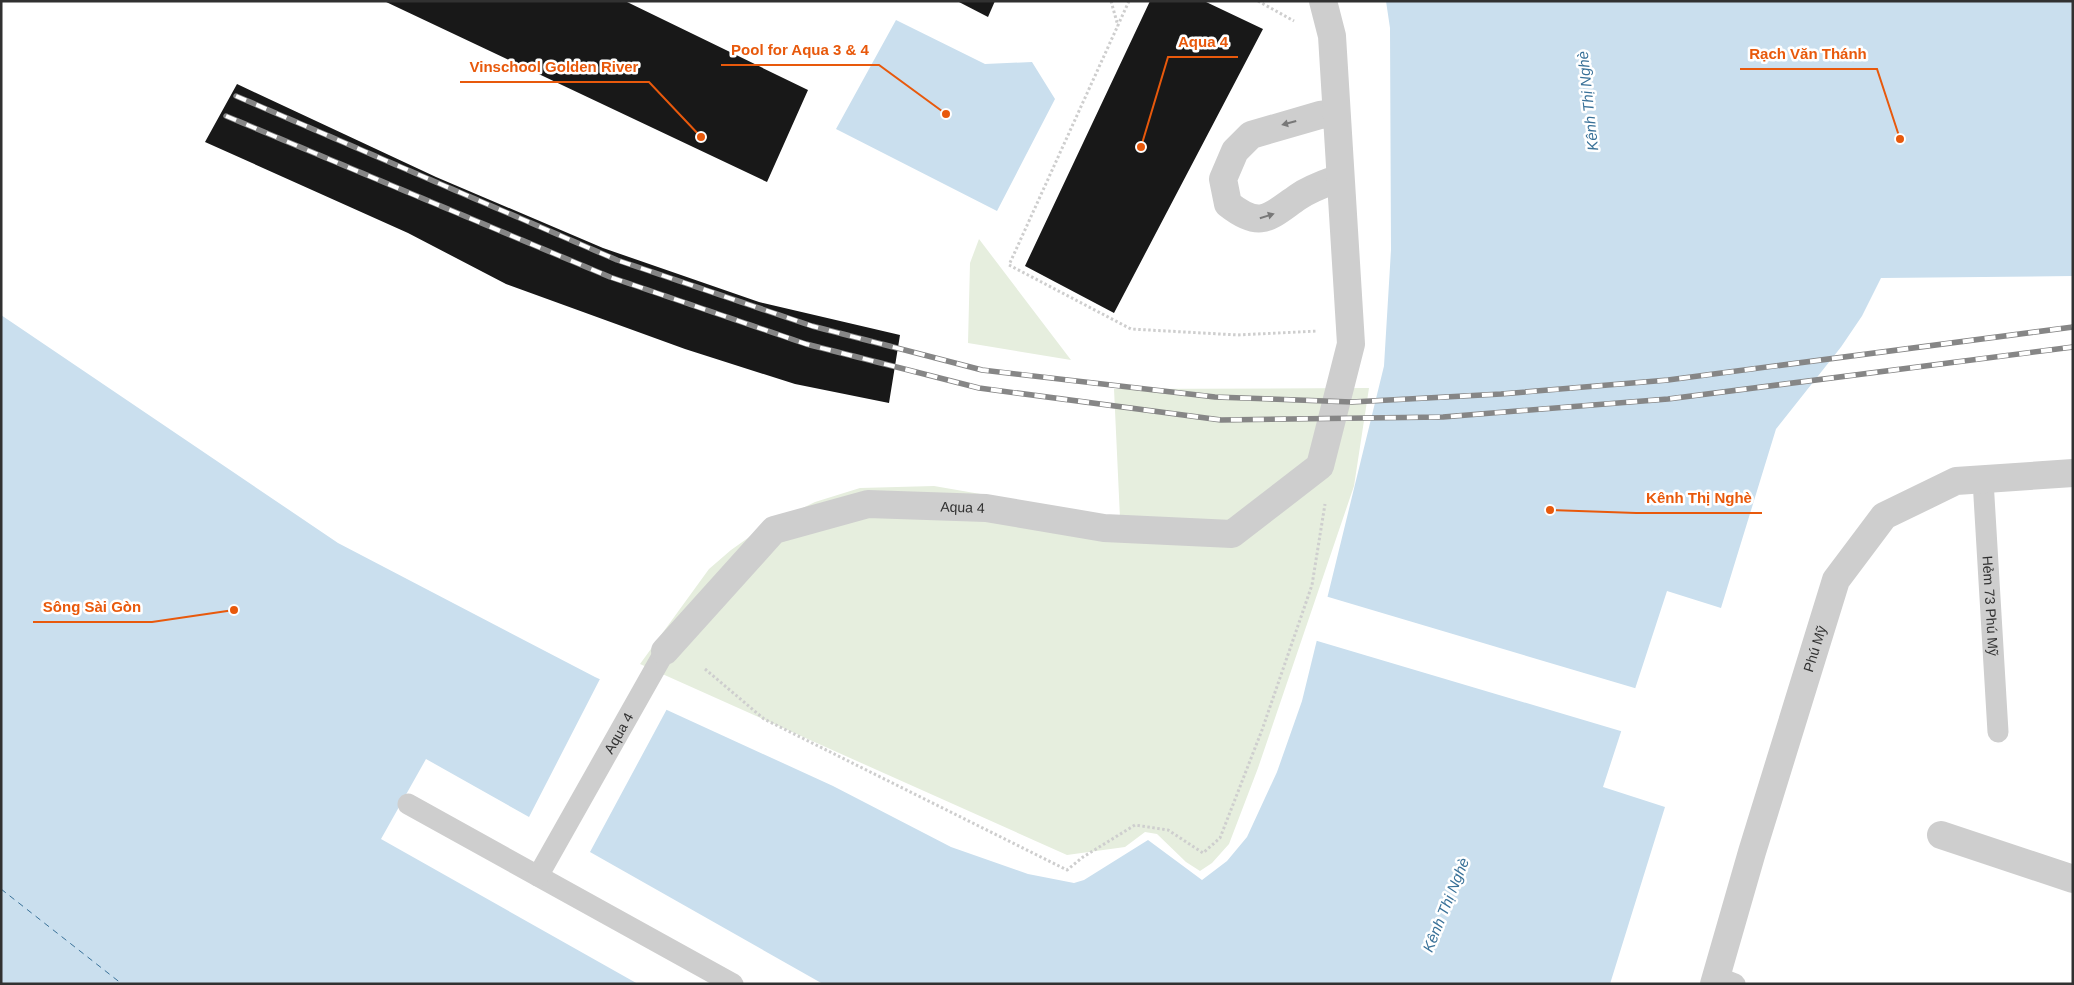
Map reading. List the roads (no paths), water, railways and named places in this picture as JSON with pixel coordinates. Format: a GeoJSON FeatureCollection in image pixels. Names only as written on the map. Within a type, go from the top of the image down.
{"type":"FeatureCollection","features":[{"type":"Feature","properties":{"kind":"street","name":"Aqua 4"},"geometry":{"type":"LineString","coordinates":[[665,651],[774,530],[868,504],[986,508],[1104,528],[1232,534],[1320,466],[1351,344],[1332,36],[1323,1]]}},
{"type":"Feature","properties":{"kind":"street"},"geometry":{"type":"LineString","coordinates":[[1336,113],[1320,115],[1251,135],[1235,151],[1222,179],[1228,204],[1243,216],[1261,219],[1279,212],[1299,197],[1314,189],[1340,178]]}},
{"type":"Feature","properties":{"kind":"street","name":"Phú Mỹ"},"geometry":{"type":"LineString","coordinates":[[1722,982],[1752,852],[1836,580],[1884,516],[1956,481],[2073,473]]}},
{"type":"Feature","properties":{"kind":"street"},"geometry":{"type":"LineString","coordinates":[[1941,835],[2073,879]]}},
{"type":"Feature","properties":{"kind":"lane","name":"Hẻm 73 Phú Mỹ"},"geometry":{"type":"LineString","coordinates":[[1983,480],[1998,732]]}},
{"type":"Feature","properties":{"kind":"lane","name":"Aqua 4"},"geometry":{"type":"LineString","coordinates":[[538,876],[665,651]]}},
{"type":"Feature","properties":{"kind":"lane"},"geometry":{"type":"LineString","coordinates":[[408,804],[733,984]]}},
{"type":"Feature","properties":{"kind":"water"},"geometry":{"type":"Polygon","coordinates":[[[1386,1],[2073,1],[2073,276],[1881,278],[1862,316],[1841,347],[1776,429],[1721,608],[1667,591],[1603,787],[1665,807],[1610,984],[1,984],[1,315],[338,543],[595,677],[833,786],[951,847],[1028,874],[1074,883],[1084,880],[1148,840],[1202,880],[1227,861],[1247,837],[1277,772],[1302,701],[1384,366],[1391,250],[1390,28],[1386,1]]]}},
{"type":"Feature","properties":{"kind":"water"},"geometry":{"type":"Polygon","coordinates":[[[896,20],[985,64],[1032,62],[1055,99],[997,211],[836,129],[896,20]]]}},
{"type":"Feature","properties":{"kind":"railway"},"geometry":{"type":"LineString","coordinates":[[236,96],[617,260],[812,326],[982,370],[1215,397],[1352,402],[1501,394],[1668,380],[2073,327]]}},
{"type":"Feature","properties":{"kind":"railway"},"geometry":{"type":"LineString","coordinates":[[226,116],[610,277],[806,344],[979,388],[1221,420],[1443,417],[1668,399],[2073,347]]}},
{"type":"Feature","properties":{"kind":"place","name":"Pool for Aqua 3 & 4"},"geometry":{"type":"Point","coordinates":[946,114]}},
{"type":"Feature","properties":{"kind":"place","name":"Vinschool Golden River"},"geometry":{"type":"Point","coordinates":[701,137]}},
{"type":"Feature","properties":{"kind":"place","name":"Rạch Văn Thánh"},"geometry":{"type":"Point","coordinates":[1900,139]}},
{"type":"Feature","properties":{"kind":"place","name":"Aqua 4"},"geometry":{"type":"Point","coordinates":[1141,147]}},
{"type":"Feature","properties":{"kind":"place","name":"Kênh Thị Nghè"},"geometry":{"type":"Point","coordinates":[1550,510]}},
{"type":"Feature","properties":{"kind":"place","name":"Sông Sài Gòn"},"geometry":{"type":"Point","coordinates":[234,610]}}]}
